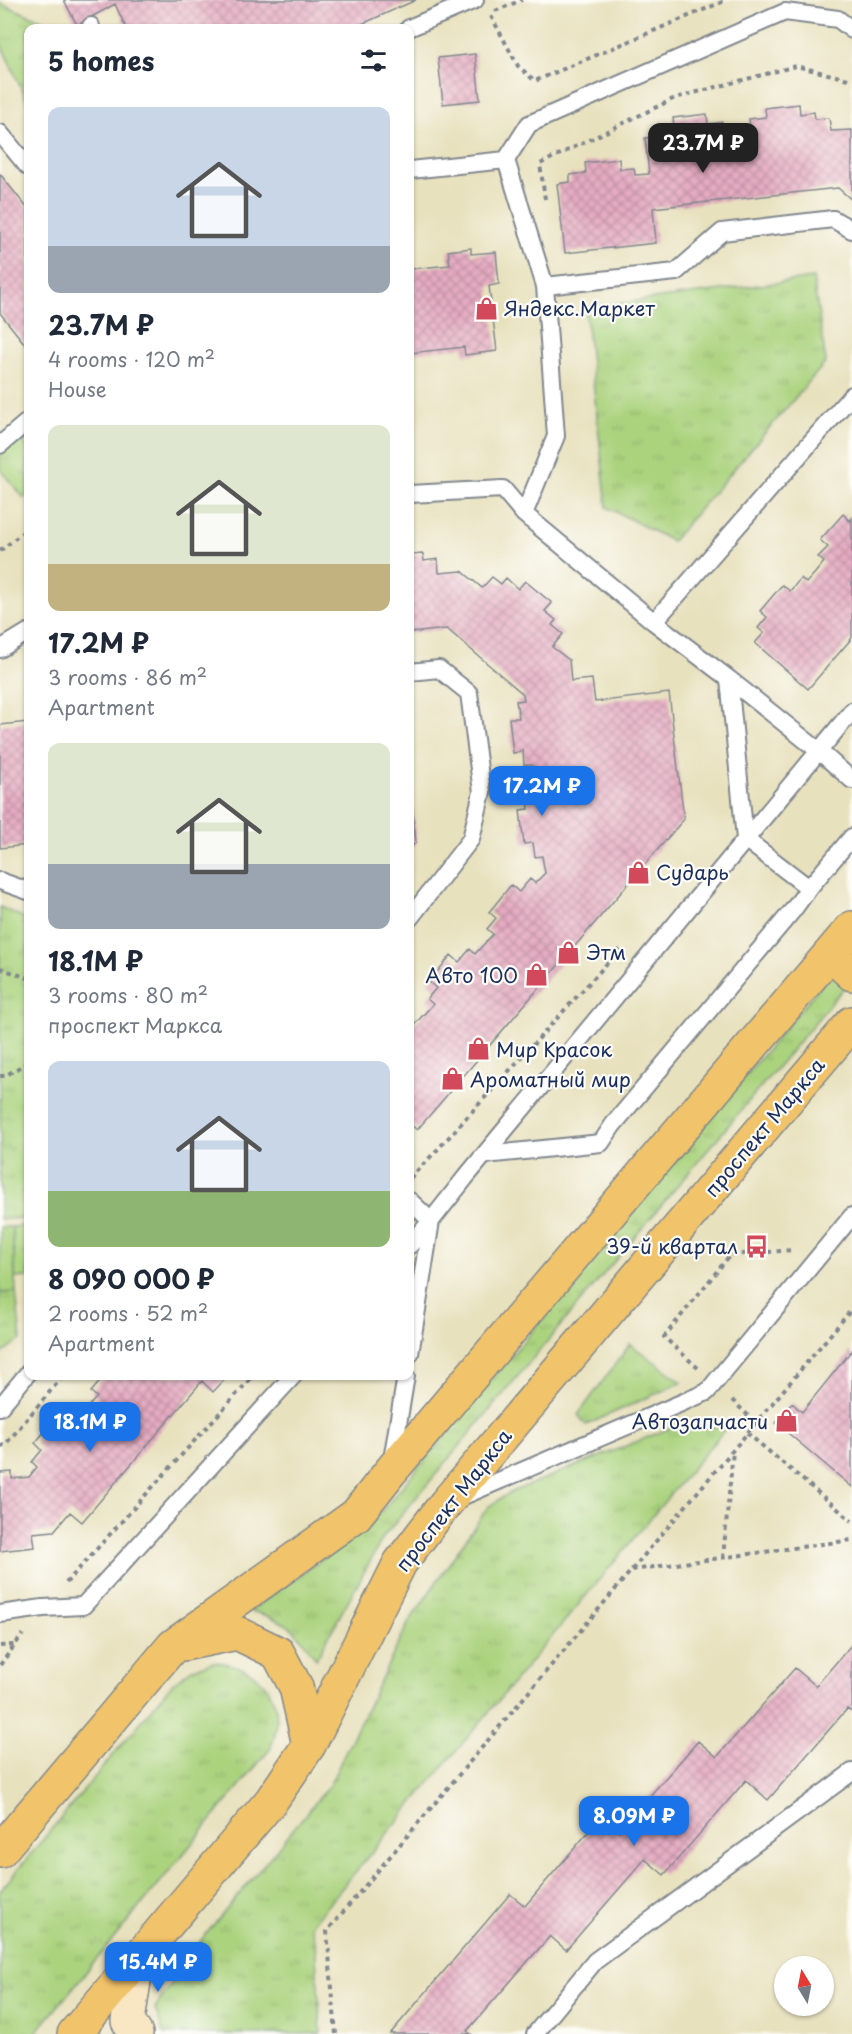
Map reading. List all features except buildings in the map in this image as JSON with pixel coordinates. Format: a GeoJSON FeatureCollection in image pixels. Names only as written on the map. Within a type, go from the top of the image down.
{"type":"FeatureCollection","features":[{"type":"Feature","properties":{"kind":"main road"},"geometry":{"type":"LineString","coordinates":[[0,1851],[173,1646],[356,1515],[390,1472],[841,964],[852,928]]}},
{"type":"Feature","properties":{"kind":"main road","name":"проспект Маркса"},"geometry":{"type":"LineString","coordinates":[[74,2034],[271,1801],[309,1745],[400,1563],[446,1503],[852,1023]]}},
{"type":"Feature","properties":{"kind":"main road"},"geometry":{"type":"LineString","coordinates":[[173,1646],[237,1633],[278,1653],[296,1687],[309,1745]]}},
{"type":"Feature","properties":{"kind":"main road"},"geometry":{"type":"LineString","coordinates":[[136,2034],[128,2021],[137,1961]]}},
{"type":"Feature","properties":{"kind":"lane"},"geometry":{"type":"LineString","coordinates":[[414,26],[475,0]]}},
{"type":"Feature","properties":{"kind":"lane"},"geometry":{"type":"LineString","coordinates":[[524,514],[556,436],[545,286],[506,160],[529,124],[785,12],[838,19],[852,30]]}},
{"type":"Feature","properties":{"kind":"lane"},"geometry":{"type":"LineString","coordinates":[[0,133],[24,162]]}},
{"type":"Feature","properties":{"kind":"lane"},"geometry":{"type":"LineString","coordinates":[[414,170],[506,160]]}},
{"type":"Feature","properties":{"kind":"lane"},"geometry":{"type":"LineString","coordinates":[[545,286],[676,272],[722,232],[833,219],[852,230]]}},
{"type":"Feature","properties":{"kind":"lane"},"geometry":{"type":"LineString","coordinates":[[654,622],[852,395]]}},
{"type":"Feature","properties":{"kind":"lane"},"geometry":{"type":"LineString","coordinates":[[0,445],[24,424]]}},
{"type":"Feature","properties":{"kind":"lane"},"geometry":{"type":"LineString","coordinates":[[414,494],[503,489],[524,514],[654,622],[729,679],[852,780]]}},
{"type":"Feature","properties":{"kind":"lane"},"geometry":{"type":"LineString","coordinates":[[0,649],[24,634]]}},
{"type":"Feature","properties":{"kind":"lane"},"geometry":{"type":"LineString","coordinates":[[414,672],[439,669],[469,693],[482,792],[471,839],[414,913]]}},
{"type":"Feature","properties":{"kind":"lane"},"geometry":{"type":"LineString","coordinates":[[729,679],[745,839],[809,888]]}},
{"type":"Feature","properties":{"kind":"lane"},"geometry":{"type":"LineString","coordinates":[[414,1240],[852,711]]}},
{"type":"Feature","properties":{"kind":"lane"},"geometry":{"type":"LineString","coordinates":[[485,1155],[601,1143],[613,1125],[852,837]]}},
{"type":"Feature","properties":{"kind":"lane"},"geometry":{"type":"LineString","coordinates":[[0,881],[24,890]]}},
{"type":"Feature","properties":{"kind":"lane"},"geometry":{"type":"LineString","coordinates":[[414,1205],[431,1221]]}},
{"type":"Feature","properties":{"kind":"lane"},"geometry":{"type":"LineString","coordinates":[[446,1503],[706,1392],[852,1216]]}},
{"type":"Feature","properties":{"kind":"lane"},"geometry":{"type":"LineString","coordinates":[[414,1329],[431,1221]]}},
{"type":"Feature","properties":{"kind":"lane"},"geometry":{"type":"LineString","coordinates":[[0,1407],[24,1378]]}},
{"type":"Feature","properties":{"kind":"lane"},"geometry":{"type":"LineString","coordinates":[[0,1614],[43,1608],[83,1606],[288,1380]]}},
{"type":"Feature","properties":{"kind":"lane"},"geometry":{"type":"LineString","coordinates":[[390,1472],[405,1380]]}},
{"type":"Feature","properties":{"kind":"lane"},"geometry":{"type":"LineString","coordinates":[[535,2034],[595,1961],[852,1772]]}},
{"type":"Feature","properties":{"kind":"path"},"geometry":{"type":"LineString","coordinates":[[490,13],[518,66],[535,81],[727,0]]}},
{"type":"Feature","properties":{"kind":"path"},"geometry":{"type":"LineString","coordinates":[[545,200],[540,164],[675,98],[796,66],[852,80]]}},
{"type":"Feature","properties":{"kind":"path"},"geometry":{"type":"LineString","coordinates":[[0,551],[24,531]]}},
{"type":"Feature","properties":{"kind":"path"},"geometry":{"type":"LineString","coordinates":[[0,968],[24,977]]}},
{"type":"Feature","properties":{"kind":"path"},"geometry":{"type":"LineString","coordinates":[[0,1076],[5,1076],[24,1064]]}},
{"type":"Feature","properties":{"kind":"path"},"geometry":{"type":"LineString","coordinates":[[414,1174],[438,1149]]}},
{"type":"Feature","properties":{"kind":"path"},"geometry":{"type":"LineString","coordinates":[[756,1423],[664,1338],[730,1255],[826,1247]]}},
{"type":"Feature","properties":{"kind":"path"},"geometry":{"type":"LineString","coordinates":[[336,2034],[327,1931],[852,1309]]}},
{"type":"Feature","properties":{"kind":"path"},"geometry":{"type":"LineString","coordinates":[[0,1446],[5,1445],[60,1380]]}},
{"type":"Feature","properties":{"kind":"path"},"geometry":{"type":"LineString","coordinates":[[43,1608],[249,1380]]}},
{"type":"Feature","properties":{"kind":"path"},"geometry":{"type":"LineString","coordinates":[[747,1433],[852,1521]]}},
{"type":"Feature","properties":{"kind":"path"},"geometry":{"type":"LineString","coordinates":[[723,1558],[733,1450]]}},
{"type":"Feature","properties":{"kind":"path"},"geometry":{"type":"LineString","coordinates":[[632,1570],[852,1540]]}},
{"type":"Feature","properties":{"kind":"path"},"geometry":{"type":"LineString","coordinates":[[0,1646],[15,1645],[0,1665]]}},
{"type":"Feature","properties":{"kind":"green space"},"geometry":{"type":"Polygon","coordinates":[[[0,3],[50,24],[24,24],[24,94],[0,42],[0,3]]]}},
{"type":"Feature","properties":{"kind":"green space"},"geometry":{"type":"Polygon","coordinates":[[[813,278],[826,362],[672,541],[607,507],[585,308],[813,278]]]}},
{"type":"Feature","properties":{"kind":"green space"},"geometry":{"type":"Polygon","coordinates":[[[24,431],[24,498],[0,470],[0,450],[24,431]]]}},
{"type":"Feature","properties":{"kind":"green space"},"geometry":{"type":"Polygon","coordinates":[[[0,907],[24,918],[24,1218],[0,1219],[0,907]]]}},
{"type":"Feature","properties":{"kind":"green space"},"geometry":{"type":"Polygon","coordinates":[[[852,948],[852,978],[384,1536],[316,1659],[289,1627],[273,1618],[250,1611],[370,1525],[852,948]]]}},
{"type":"Feature","properties":{"kind":"green space"},"geometry":{"type":"Polygon","coordinates":[[[24,1226],[24,1277],[15,1278],[12,1227],[24,1226]]]}},
{"type":"Feature","properties":{"kind":"green space"},"geometry":{"type":"Polygon","coordinates":[[[0,1227],[12,1227],[16,1292],[0,1293],[0,1227]]]}},
{"type":"Feature","properties":{"kind":"green space"},"geometry":{"type":"Polygon","coordinates":[[[16,1292],[21,1340],[0,1355],[0,1293],[16,1292]]]}},
{"type":"Feature","properties":{"kind":"green space"},"geometry":{"type":"Polygon","coordinates":[[[630,1344],[682,1382],[586,1425],[578,1415],[630,1344]]]}},
{"type":"Feature","properties":{"kind":"green space"},"geometry":{"type":"Polygon","coordinates":[[[678,1425],[726,1428],[311,1925],[315,1941],[321,2034],[164,2034],[155,2008],[202,1939],[329,1786],[409,1622],[488,1507],[509,1493],[678,1425]]]}},
{"type":"Feature","properties":{"kind":"green space"},"geometry":{"type":"Polygon","coordinates":[[[213,1662],[231,1664],[246,1670],[268,1689],[277,1716],[270,1749],[35,2034],[0,2034],[0,1891],[173,1683],[192,1669],[213,1662]]]}},
{"type":"Feature","properties":{"kind":"place","name":"Яндекс.Маркет"},"geometry":{"type":"Point","coordinates":[486,308]}},
{"type":"Feature","properties":{"kind":"place","name":"Сударь"},"geometry":{"type":"Point","coordinates":[638,872]}},
{"type":"Feature","properties":{"kind":"place","name":"Этм"},"geometry":{"type":"Point","coordinates":[569,952]}},
{"type":"Feature","properties":{"kind":"place","name":"Авто 100"},"geometry":{"type":"Point","coordinates":[536,975]}},
{"type":"Feature","properties":{"kind":"place","name":"Мир Красок"},"geometry":{"type":"Point","coordinates":[478,1049]}},
{"type":"Feature","properties":{"kind":"place","name":"Ароматный мир"},"geometry":{"type":"Point","coordinates":[452,1079]}},
{"type":"Feature","properties":{"kind":"place","name":"39-й квартал"},"geometry":{"type":"Point","coordinates":[756,1246]}},
{"type":"Feature","properties":{"kind":"place","name":"Автозапчасти"},"geometry":{"type":"Point","coordinates":[786,1421]}}]}
